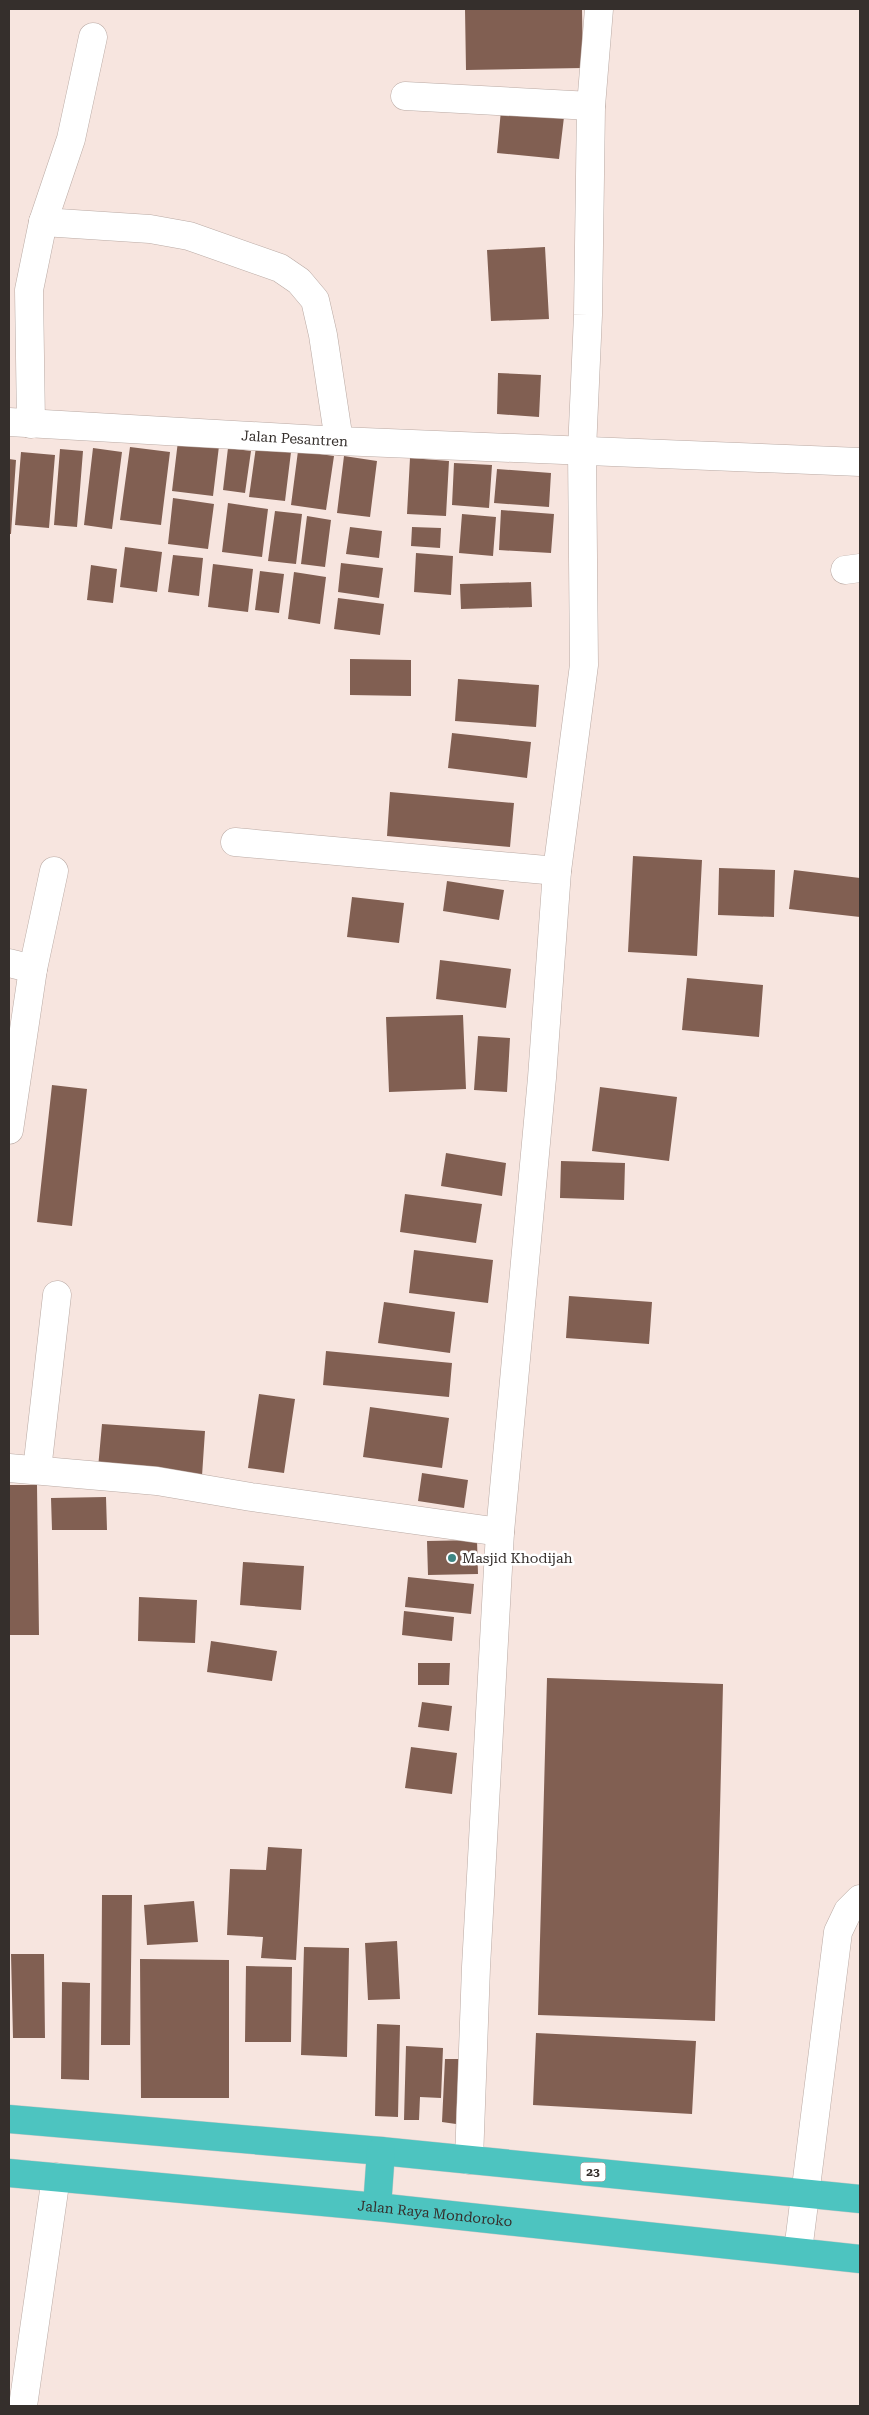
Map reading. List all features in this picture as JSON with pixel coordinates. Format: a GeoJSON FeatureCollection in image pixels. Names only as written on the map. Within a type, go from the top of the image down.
{"type":"FeatureCollection","features":[{"type":"Feature","properties":{"kind":"highway","name":"23"},"geometry":{"type":"LineString","coordinates":[[9,2119],[382,2151],[860,2199]]}},
{"type":"Feature","properties":{"kind":"highway"},"geometry":{"type":"LineString","coordinates":[[377,2207],[382,2151]]}},
{"type":"Feature","properties":{"kind":"highway","name":"Jalan Raya Mondoroko"},"geometry":{"type":"LineString","coordinates":[[9,2173],[377,2207],[860,2259]]}},
{"type":"Feature","properties":{"kind":"street"},"geometry":{"type":"LineString","coordinates":[[469,2160],[476,1967],[500,1532],[542,1078],[556,871],[584,665],[582,450],[588,314],[592,106],[599,9]]}},
{"type":"Feature","properties":{"kind":"street"},"geometry":{"type":"LineString","coordinates":[[20,423],[29,290],[43,222],[71,139],[93,37]]}},
{"type":"Feature","properties":{"kind":"street"},"geometry":{"type":"LineString","coordinates":[[405,96],[592,106]]}},
{"type":"Feature","properties":{"kind":"street"},"geometry":{"type":"LineString","coordinates":[[43,222],[150,229],[190,236],[280,268],[299,281],[315,300],[323,335],[339,441]]}},
{"type":"Feature","properties":{"kind":"street","name":"Jalan Pesantren"},"geometry":{"type":"LineString","coordinates":[[20,423],[339,441],[860,462]]}},
{"type":"Feature","properties":{"kind":"street"},"geometry":{"type":"LineString","coordinates":[[235,842],[556,871]]}},
{"type":"Feature","properties":{"kind":"street"},"geometry":{"type":"LineString","coordinates":[[9,1130],[21,966],[54,871]]}},
{"type":"Feature","properties":{"kind":"street"},"geometry":{"type":"LineString","coordinates":[[37,1470],[57,1295]]}},
{"type":"Feature","properties":{"kind":"street"},"geometry":{"type":"LineString","coordinates":[[9,1468],[157,1481],[251,1497],[500,1532]]}},
{"type":"Feature","properties":{"kind":"street"},"geometry":{"type":"LineString","coordinates":[[798,2251],[838,1932],[848,1910],[860,1899]]}},
{"type":"Feature","properties":{"kind":"street"},"geometry":{"type":"LineString","coordinates":[[23,2406],[56,2177]]}},
{"type":"Feature","properties":{"kind":"building"},"geometry":{"type":"Polygon","coordinates":[[[465,9],[582,9],[583,68],[466,70],[465,9]]]}},
{"type":"Feature","properties":{"kind":"building"},"geometry":{"type":"Polygon","coordinates":[[[501,110],[564,117],[559,159],[497,153],[501,110]]]}},
{"type":"Feature","properties":{"kind":"building"},"geometry":{"type":"Polygon","coordinates":[[[545,247],[549,319],[491,321],[487,250],[545,247]]]}},
{"type":"Feature","properties":{"kind":"building"},"geometry":{"type":"Polygon","coordinates":[[[498,373],[541,375],[539,417],[497,414],[498,373]]]}},
{"type":"Feature","properties":{"kind":"building"},"geometry":{"type":"Polygon","coordinates":[[[178,441],[219,446],[213,496],[172,491],[178,441]]]}},
{"type":"Feature","properties":{"kind":"building"},"geometry":{"type":"Polygon","coordinates":[[[130,447],[170,452],[161,525],[120,520],[130,447]]]}},
{"type":"Feature","properties":{"kind":"building"},"geometry":{"type":"Polygon","coordinates":[[[256,447],[291,452],[285,501],[249,497],[256,447]]]}},
{"type":"Feature","properties":{"kind":"building"},"geometry":{"type":"Polygon","coordinates":[[[93,448],[122,452],[112,529],[84,525],[93,448]]]}},
{"type":"Feature","properties":{"kind":"building"},"geometry":{"type":"Polygon","coordinates":[[[228,448],[251,451],[245,493],[223,490],[228,448]]]}},
{"type":"Feature","properties":{"kind":"building"},"geometry":{"type":"Polygon","coordinates":[[[60,449],[83,451],[77,527],[54,525],[60,449]]]}},
{"type":"Feature","properties":{"kind":"building"},"geometry":{"type":"Polygon","coordinates":[[[298,451],[334,456],[326,510],[291,505],[298,451]]]}},
{"type":"Feature","properties":{"kind":"building"},"geometry":{"type":"Polygon","coordinates":[[[21,452],[55,455],[49,528],[15,525],[21,452]]]}},
{"type":"Feature","properties":{"kind":"building"},"geometry":{"type":"Polygon","coordinates":[[[344,456],[377,461],[370,517],[337,513],[344,456]]]}},
{"type":"Feature","properties":{"kind":"building"},"geometry":{"type":"Polygon","coordinates":[[[410,458],[449,461],[446,516],[407,514],[410,458]]]}},
{"type":"Feature","properties":{"kind":"building"},"geometry":{"type":"Polygon","coordinates":[[[9,459],[16,460],[11,534],[9,534],[9,459]]]}},
{"type":"Feature","properties":{"kind":"building"},"geometry":{"type":"Polygon","coordinates":[[[454,463],[492,465],[489,508],[452,505],[454,463]]]}},
{"type":"Feature","properties":{"kind":"building"},"geometry":{"type":"Polygon","coordinates":[[[497,469],[551,473],[549,507],[494,503],[497,469]]]}},
{"type":"Feature","properties":{"kind":"building"},"geometry":{"type":"Polygon","coordinates":[[[173,498],[214,504],[208,549],[168,544],[173,498]]]}},
{"type":"Feature","properties":{"kind":"building"},"geometry":{"type":"Polygon","coordinates":[[[228,503],[268,509],[262,557],[222,552],[228,503]]]}},
{"type":"Feature","properties":{"kind":"building"},"geometry":{"type":"Polygon","coordinates":[[[501,510],[554,514],[551,553],[499,550],[501,510]]]}},
{"type":"Feature","properties":{"kind":"building"},"geometry":{"type":"Polygon","coordinates":[[[275,511],[302,514],[296,564],[268,561],[275,511]]]}},
{"type":"Feature","properties":{"kind":"building"},"geometry":{"type":"Polygon","coordinates":[[[462,514],[496,517],[493,556],[459,553],[462,514]]]}},
{"type":"Feature","properties":{"kind":"building"},"geometry":{"type":"Polygon","coordinates":[[[307,516],[331,520],[325,567],[301,564],[307,516]]]}},
{"type":"Feature","properties":{"kind":"building"},"geometry":{"type":"Polygon","coordinates":[[[350,527],[382,531],[379,558],[346,554],[350,527]]]}},
{"type":"Feature","properties":{"kind":"building"},"geometry":{"type":"Polygon","coordinates":[[[412,527],[441,528],[440,548],[411,546],[412,527]]]}},
{"type":"Feature","properties":{"kind":"building"},"geometry":{"type":"Polygon","coordinates":[[[125,547],[162,552],[157,592],[120,587],[125,547]]]}},
{"type":"Feature","properties":{"kind":"building"},"geometry":{"type":"Polygon","coordinates":[[[416,553],[453,556],[451,595],[414,592],[416,553]]]}},
{"type":"Feature","properties":{"kind":"building"},"geometry":{"type":"Polygon","coordinates":[[[173,555],[203,558],[199,596],[168,592],[173,555]]]}},
{"type":"Feature","properties":{"kind":"building"},"geometry":{"type":"Polygon","coordinates":[[[341,563],[383,568],[379,598],[338,592],[341,563]]]}},
{"type":"Feature","properties":{"kind":"building"},"geometry":{"type":"Polygon","coordinates":[[[213,564],[253,569],[248,612],[208,607],[213,564]]]}},
{"type":"Feature","properties":{"kind":"building"},"geometry":{"type":"Polygon","coordinates":[[[91,565],[117,569],[113,603],[87,600],[91,565]]]}},
{"type":"Feature","properties":{"kind":"building"},"geometry":{"type":"Polygon","coordinates":[[[260,571],[284,574],[279,613],[255,610],[260,571]]]}},
{"type":"Feature","properties":{"kind":"building"},"geometry":{"type":"Polygon","coordinates":[[[294,572],[326,577],[320,624],[288,619],[294,572]]]}},
{"type":"Feature","properties":{"kind":"building"},"geometry":{"type":"Polygon","coordinates":[[[531,582],[532,607],[461,609],[460,584],[531,582]]]}},
{"type":"Feature","properties":{"kind":"building"},"geometry":{"type":"Polygon","coordinates":[[[338,598],[384,604],[380,635],[334,629],[338,598]]]}},
{"type":"Feature","properties":{"kind":"building"},"geometry":{"type":"Polygon","coordinates":[[[350,659],[411,660],[411,696],[350,695],[350,659]]]}},
{"type":"Feature","properties":{"kind":"building"},"geometry":{"type":"Polygon","coordinates":[[[458,679],[539,685],[536,727],[455,721],[458,679]]]}},
{"type":"Feature","properties":{"kind":"building"},"geometry":{"type":"Polygon","coordinates":[[[452,733],[531,742],[527,778],[448,768],[452,733]]]}},
{"type":"Feature","properties":{"kind":"building"},"geometry":{"type":"Polygon","coordinates":[[[390,792],[514,803],[510,847],[387,836],[390,792]]]}},
{"type":"Feature","properties":{"kind":"building"},"geometry":{"type":"Polygon","coordinates":[[[633,856],[702,860],[697,956],[628,952],[633,856]]]}},
{"type":"Feature","properties":{"kind":"building"},"geometry":{"type":"Polygon","coordinates":[[[719,868],[775,870],[774,917],[718,915],[719,868]]]}},
{"type":"Feature","properties":{"kind":"building"},"geometry":{"type":"Polygon","coordinates":[[[794,870],[860,878],[860,917],[789,909],[794,870]]]}},
{"type":"Feature","properties":{"kind":"building"},"geometry":{"type":"Polygon","coordinates":[[[447,881],[504,890],[499,920],[443,911],[447,881]]]}},
{"type":"Feature","properties":{"kind":"building"},"geometry":{"type":"Polygon","coordinates":[[[352,897],[404,903],[399,943],[347,937],[352,897]]]}},
{"type":"Feature","properties":{"kind":"building"},"geometry":{"type":"Polygon","coordinates":[[[440,960],[511,969],[506,1008],[436,999],[440,960]]]}},
{"type":"Feature","properties":{"kind":"building"},"geometry":{"type":"Polygon","coordinates":[[[687,978],[763,985],[759,1037],[682,1030],[687,978]]]}},
{"type":"Feature","properties":{"kind":"building"},"geometry":{"type":"Polygon","coordinates":[[[463,1015],[466,1089],[389,1092],[386,1017],[463,1015]]]}},
{"type":"Feature","properties":{"kind":"building"},"geometry":{"type":"Polygon","coordinates":[[[478,1036],[510,1038],[507,1092],[474,1090],[478,1036]]]}},
{"type":"Feature","properties":{"kind":"building"},"geometry":{"type":"Polygon","coordinates":[[[52,1085],[87,1089],[72,1226],[37,1222],[52,1085]]]}},
{"type":"Feature","properties":{"kind":"building"},"geometry":{"type":"Polygon","coordinates":[[[600,1087],[677,1097],[669,1161],[592,1151],[600,1087]]]}},
{"type":"Feature","properties":{"kind":"building"},"geometry":{"type":"Polygon","coordinates":[[[446,1153],[506,1163],[502,1196],[441,1186],[446,1153]]]}},
{"type":"Feature","properties":{"kind":"building"},"geometry":{"type":"Polygon","coordinates":[[[561,1161],[625,1163],[624,1200],[560,1198],[561,1161]]]}},
{"type":"Feature","properties":{"kind":"building"},"geometry":{"type":"Polygon","coordinates":[[[405,1194],[482,1204],[476,1243],[400,1232],[405,1194]]]}},
{"type":"Feature","properties":{"kind":"building"},"geometry":{"type":"Polygon","coordinates":[[[414,1250],[493,1260],[488,1303],[409,1293],[414,1250]]]}},
{"type":"Feature","properties":{"kind":"building"},"geometry":{"type":"Polygon","coordinates":[[[569,1296],[652,1302],[649,1344],[566,1338],[569,1296]]]}},
{"type":"Feature","properties":{"kind":"building"},"geometry":{"type":"Polygon","coordinates":[[[384,1302],[455,1312],[450,1353],[378,1343],[384,1302]]]}},
{"type":"Feature","properties":{"kind":"building"},"geometry":{"type":"Polygon","coordinates":[[[326,1351],[452,1363],[449,1397],[323,1385],[326,1351]]]}},
{"type":"Feature","properties":{"kind":"building"},"geometry":{"type":"Polygon","coordinates":[[[259,1394],[295,1399],[284,1473],[248,1468],[259,1394]]]}},
{"type":"Feature","properties":{"kind":"building"},"geometry":{"type":"Polygon","coordinates":[[[370,1407],[449,1418],[442,1468],[363,1457],[370,1407]]]}},
{"type":"Feature","properties":{"kind":"building"},"geometry":{"type":"Polygon","coordinates":[[[102,1424],[205,1431],[202,1476],[98,1468],[102,1424]]]}},
{"type":"Feature","properties":{"kind":"building"},"geometry":{"type":"Polygon","coordinates":[[[422,1473],[468,1480],[464,1508],[418,1501],[422,1473]]]}},
{"type":"Feature","properties":{"kind":"building"},"geometry":{"type":"Polygon","coordinates":[[[9,1485],[37,1485],[39,1635],[9,1635],[9,1485]]]}},
{"type":"Feature","properties":{"kind":"building"},"geometry":{"type":"Polygon","coordinates":[[[106,1497],[107,1530],[52,1530],[51,1498],[106,1497]]]}},
{"type":"Feature","properties":{"kind":"building","name":"Masjid Khodijah"},"geometry":{"type":"Polygon","coordinates":[[[477,1540],[478,1574],[428,1575],[427,1541],[477,1540]]]}},
{"type":"Feature","properties":{"kind":"building"},"geometry":{"type":"Polygon","coordinates":[[[243,1562],[304,1566],[301,1610],[240,1605],[243,1562]]]}},
{"type":"Feature","properties":{"kind":"building"},"geometry":{"type":"Polygon","coordinates":[[[408,1577],[474,1584],[471,1614],[405,1607],[408,1577]]]}},
{"type":"Feature","properties":{"kind":"building"},"geometry":{"type":"Polygon","coordinates":[[[139,1597],[197,1600],[195,1643],[138,1641],[139,1597]]]}},
{"type":"Feature","properties":{"kind":"building"},"geometry":{"type":"Polygon","coordinates":[[[404,1611],[454,1617],[452,1641],[402,1635],[404,1611]]]}},
{"type":"Feature","properties":{"kind":"building"},"geometry":{"type":"Polygon","coordinates":[[[211,1641],[277,1651],[272,1681],[207,1672],[211,1641]]]}},
{"type":"Feature","properties":{"kind":"building"},"geometry":{"type":"Polygon","coordinates":[[[418,1663],[450,1663],[449,1685],[418,1685],[418,1663]]]}},
{"type":"Feature","properties":{"kind":"building"},"geometry":{"type":"Polygon","coordinates":[[[547,1678],[723,1684],[715,2021],[538,2015],[547,1678]]]}},
{"type":"Feature","properties":{"kind":"building"},"geometry":{"type":"Polygon","coordinates":[[[422,1702],[452,1706],[449,1731],[418,1727],[422,1702]]]}},
{"type":"Feature","properties":{"kind":"building"},"geometry":{"type":"Polygon","coordinates":[[[411,1747],[457,1753],[452,1794],[405,1788],[411,1747]]]}},
{"type":"Feature","properties":{"kind":"building"},"geometry":{"type":"Polygon","coordinates":[[[268,1847],[302,1849],[296,1960],[261,1958],[263,1937],[227,1935],[230,1869],[266,1870],[268,1847]]]}},
{"type":"Feature","properties":{"kind":"building"},"geometry":{"type":"Polygon","coordinates":[[[102,1895],[132,1895],[130,2045],[101,2045],[102,1895]]]}},
{"type":"Feature","properties":{"kind":"building"},"geometry":{"type":"Polygon","coordinates":[[[194,1901],[198,1942],[147,1945],[144,1905],[194,1901]]]}},
{"type":"Feature","properties":{"kind":"building"},"geometry":{"type":"Polygon","coordinates":[[[397,1941],[400,1999],[368,2000],[365,1943],[397,1941]]]}},
{"type":"Feature","properties":{"kind":"building"},"geometry":{"type":"Polygon","coordinates":[[[304,1947],[349,1948],[347,2057],[301,2055],[304,1947]]]}},
{"type":"Feature","properties":{"kind":"building"},"geometry":{"type":"Polygon","coordinates":[[[11,1954],[44,1954],[45,2038],[13,2038],[11,1954]]]}},
{"type":"Feature","properties":{"kind":"building"},"geometry":{"type":"Polygon","coordinates":[[[140,1959],[229,1960],[229,2098],[141,2098],[140,1959]]]}},
{"type":"Feature","properties":{"kind":"building"},"geometry":{"type":"Polygon","coordinates":[[[246,1966],[292,1967],[291,2042],[245,2042],[246,1966]]]}},
{"type":"Feature","properties":{"kind":"building"},"geometry":{"type":"Polygon","coordinates":[[[62,1982],[90,1983],[89,2080],[61,2079],[62,1982]]]}},
{"type":"Feature","properties":{"kind":"building"},"geometry":{"type":"Polygon","coordinates":[[[377,2024],[400,2025],[398,2117],[375,2116],[377,2024]]]}},
{"type":"Feature","properties":{"kind":"building"},"geometry":{"type":"Polygon","coordinates":[[[536,2033],[696,2041],[692,2114],[533,2105],[536,2033]]]}},
{"type":"Feature","properties":{"kind":"building"},"geometry":{"type":"Polygon","coordinates":[[[406,2046],[443,2048],[441,2098],[420,2097],[419,2120],[404,2120],[406,2046]]]}},
{"type":"Feature","properties":{"kind":"building"},"geometry":{"type":"Polygon","coordinates":[[[445,2059],[459,2059],[456,2124],[442,2122],[445,2059]]]}},
{"type":"Feature","properties":{"kind":"place","name":"Masjid Khodijah"},"geometry":{"type":"Point","coordinates":[452,1558]}}]}
